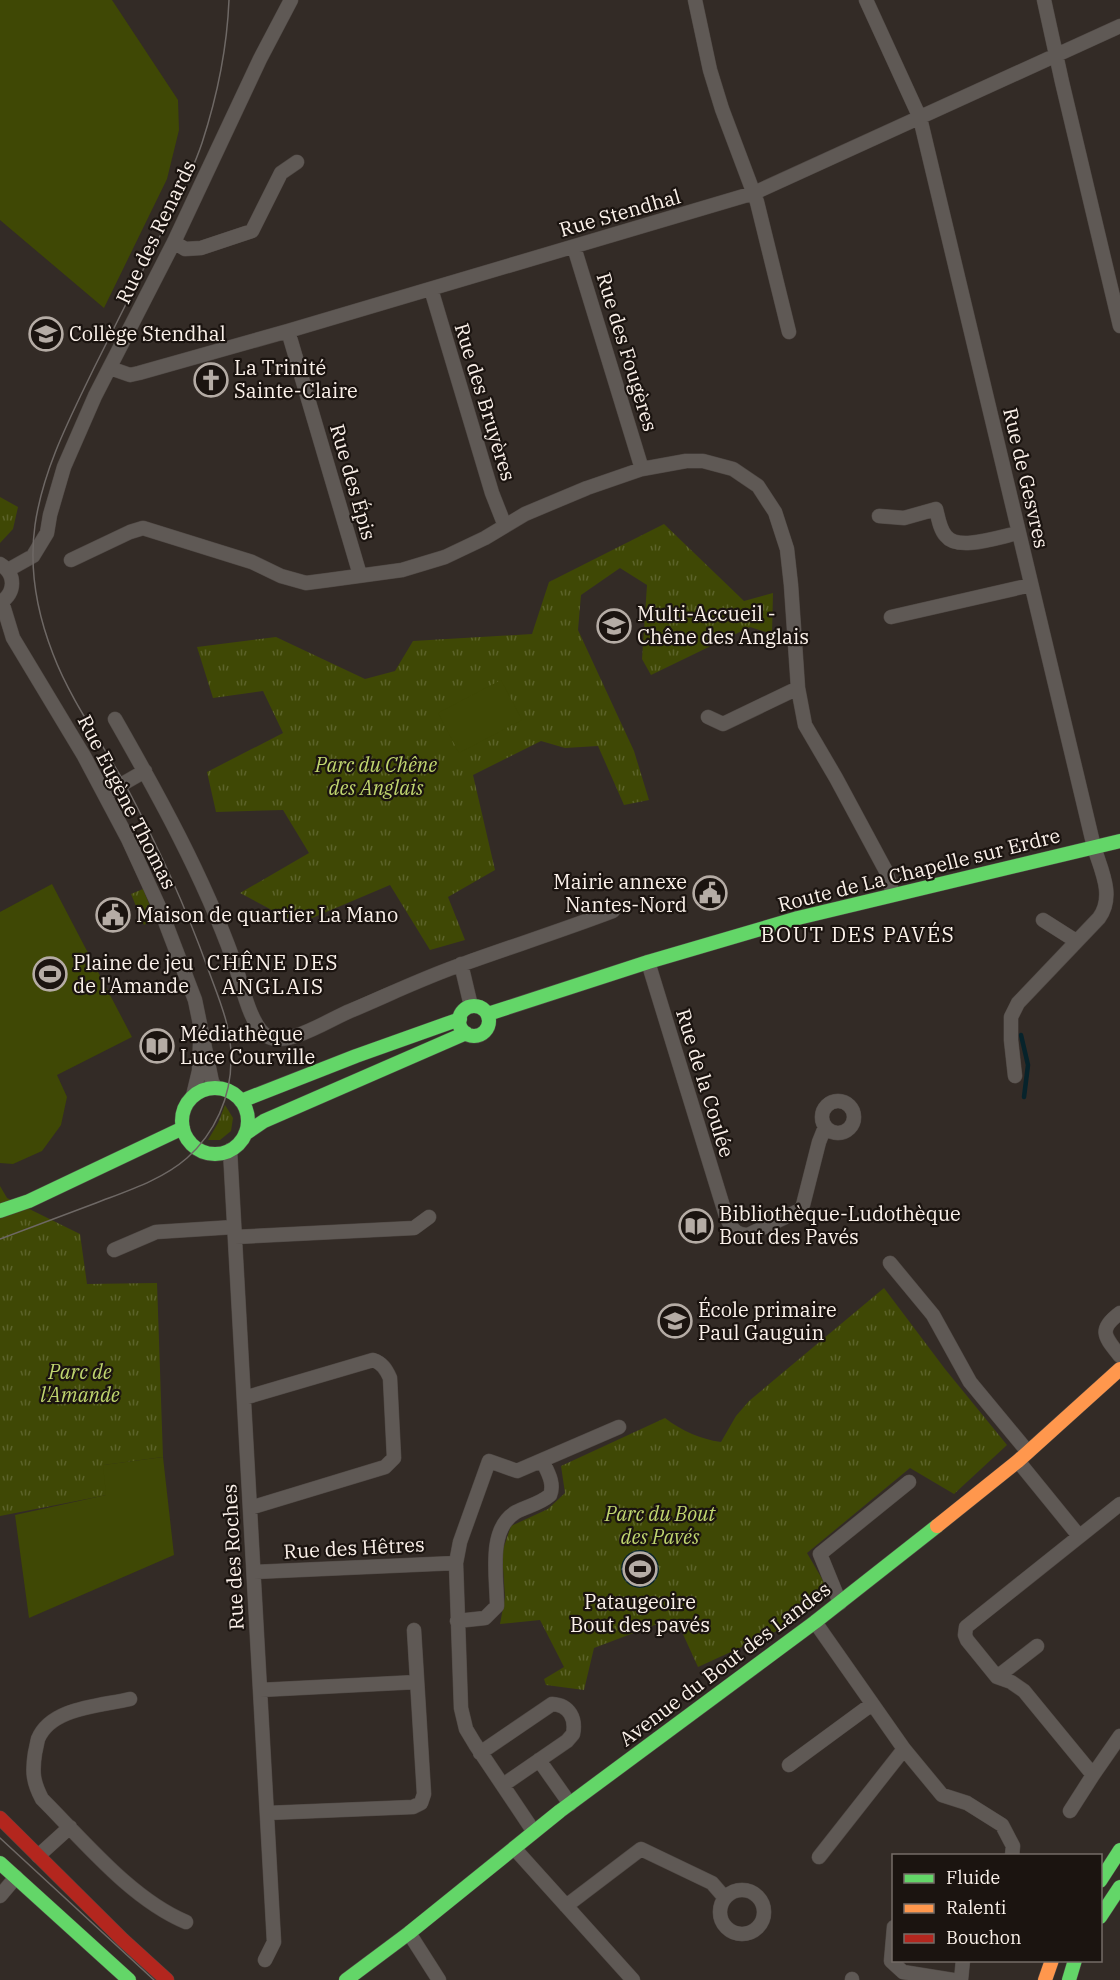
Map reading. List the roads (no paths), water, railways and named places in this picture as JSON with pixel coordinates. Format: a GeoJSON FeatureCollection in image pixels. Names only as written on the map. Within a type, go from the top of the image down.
{"type":"FeatureCollection","features":[{"type":"Feature","properties":{"kind":"street","name":"Rue des Renards"},"geometry":{"type":"LineString","coordinates":[[4,567],[33,556],[47,533],[64,467],[260,59],[291,0]]}},
{"type":"Feature","properties":{"kind":"street"},"geometry":{"type":"LineString","coordinates":[[695,0],[710,70],[722,109],[754,193],[789,332]]}},
{"type":"Feature","properties":{"kind":"street","name":"Rue de Gesvres"},"geometry":{"type":"LineString","coordinates":[[866,0],[920,118],[1094,847],[1108,894],[1105,909],[1018,1003],[1011,1017],[1015,1076]]}},
{"type":"Feature","properties":{"kind":"street"},"geometry":{"type":"LineString","coordinates":[[1044,0],[1120,326]]}},
{"type":"Feature","properties":{"kind":"street","name":"Rue Stendhal"},"geometry":{"type":"LineString","coordinates":[[110,368],[130,375],[288,331],[754,193],[1120,26]]}},
{"type":"Feature","properties":{"kind":"street"},"geometry":{"type":"LineString","coordinates":[[174,242],[184,249],[201,248],[252,231],[281,172],[297,162]]}},
{"type":"Feature","properties":{"kind":"street","name":"Rue des Fougères"},"geometry":{"type":"LineString","coordinates":[[574,247],[642,469]]}},
{"type":"Feature","properties":{"kind":"street","name":"Rue des Bruyères"},"geometry":{"type":"LineString","coordinates":[[430,289],[492,493],[505,526]]}},
{"type":"Feature","properties":{"kind":"street","name":"Rue des Épis"},"geometry":{"type":"LineString","coordinates":[[288,331],[360,576]]}},
{"type":"Feature","properties":{"kind":"street"},"geometry":{"type":"LineString","coordinates":[[71,560],[143,528],[252,562],[281,576],[306,583],[360,576],[402,570],[462,551],[555,501],[642,469],[686,461],[733,469],[758,486],[775,512],[787,549],[798,688],[805,725],[886,871],[893,894]]}},
{"type":"Feature","properties":{"kind":"street"},"geometry":{"type":"LineString","coordinates":[[879,516],[904,518],[936,509],[945,536],[953,542],[964,544],[1019,532]]}},
{"type":"Feature","properties":{"kind":"street"},"geometry":{"type":"LineString","coordinates":[[1,603],[8,596],[12,586],[12,578],[4,567]]}},
{"type":"Feature","properties":{"kind":"street"},"geometry":{"type":"LineString","coordinates":[[891,617],[1031,585]]}},
{"type":"Feature","properties":{"kind":"street","name":"Rue Eugène Thomas"},"geometry":{"type":"LineString","coordinates":[[1,603],[13,638],[105,794],[161,911],[195,1000],[212,1082],[216,1088]]}},
{"type":"Feature","properties":{"kind":"street"},"geometry":{"type":"LineString","coordinates":[[708,717],[723,724],[798,688]]}},
{"type":"Feature","properties":{"kind":"street"},"geometry":{"type":"LineString","coordinates":[[115,719],[145,771],[188,855],[232,956],[258,1029],[269,1038],[283,1040],[302,1034],[328,1020],[461,964],[613,911]]}},
{"type":"Feature","properties":{"kind":"street"},"geometry":{"type":"LineString","coordinates":[[105,794],[145,771]]}},
{"type":"Feature","properties":{"kind":"street","name":"Route de La Chapelle sur Erdre"},"geometry":{"type":"LineString","coordinates":[[488,1014],[648,962],[798,918],[1120,841]]}},
{"type":"Feature","properties":{"kind":"street"},"geometry":{"type":"LineString","coordinates":[[1043,920],[1076,941]]}},
{"type":"Feature","properties":{"kind":"street","name":"Rue de la Coulée"},"geometry":{"type":"LineString","coordinates":[[648,962],[732,1230],[740,1235],[748,1235],[800,1210],[825,1127]]}},
{"type":"Feature","properties":{"kind":"street"},"geometry":{"type":"LineString","coordinates":[[461,964],[471,1006]]}},
{"type":"Feature","properties":{"kind":"street"},"geometry":{"type":"LineString","coordinates":[[471,1006],[481,1007],[488,1014],[489,1023],[484,1032],[474,1036],[466,1033],[461,1027],[462,1012],[471,1006]]}},
{"type":"Feature","properties":{"kind":"street"},"geometry":{"type":"LineString","coordinates":[[241,1101],[356,1056],[460,1019]]}},
{"type":"Feature","properties":{"kind":"street","name":"Rue Eugène Thomas"},"geometry":{"type":"LineString","coordinates":[[193,1096],[199,1071],[201,1027]]}},
{"type":"Feature","properties":{"kind":"street"},"geometry":{"type":"LineString","coordinates":[[245,1134],[264,1122],[466,1033]]}},
{"type":"Feature","properties":{"kind":"street"},"geometry":{"type":"LineString","coordinates":[[216,1088],[231,1093],[241,1101],[247,1115],[245,1134],[230,1150],[213,1154],[200,1150],[187,1139],[183,1128],[183,1111],[193,1096],[216,1088]]}},
{"type":"Feature","properties":{"kind":"street"},"geometry":{"type":"LineString","coordinates":[[0,1211],[29,1201],[183,1128]]}},
{"type":"Feature","properties":{"kind":"street","name":"Rue des Roches"},"geometry":{"type":"LineString","coordinates":[[230,1150],[274,1942],[265,1960]]}},
{"type":"Feature","properties":{"kind":"street"},"geometry":{"type":"LineString","coordinates":[[114,1250],[156,1232],[414,1228],[429,1217]]}},
{"type":"Feature","properties":{"kind":"street"},"geometry":{"type":"LineString","coordinates":[[890,1263],[933,1315],[970,1383],[1079,1536]]}},
{"type":"Feature","properties":{"kind":"street"},"geometry":{"type":"LineString","coordinates":[[1120,1313],[1106,1326],[1105,1333],[1107,1340],[1120,1356]]}},
{"type":"Feature","properties":{"kind":"street"},"geometry":{"type":"LineString","coordinates":[[244,1398],[373,1360],[379,1362],[390,1378],[394,1458],[389,1464],[250,1508]]}},
{"type":"Feature","properties":{"kind":"street","name":"Avenue du Bout des Landes"},"geometry":{"type":"LineString","coordinates":[[346,1980],[570,1804],[815,1622],[1023,1457],[1120,1369]]}},
{"type":"Feature","properties":{"kind":"street"},"geometry":{"type":"LineString","coordinates":[[534,1832],[466,1729],[461,1708],[457,1621],[456,1563],[460,1542],[489,1461],[517,1471],[619,1427]]}},
{"type":"Feature","properties":{"kind":"street"},"geometry":{"type":"LineString","coordinates":[[457,1621],[485,1618],[497,1606],[496,1539],[501,1526],[508,1518],[550,1495],[552,1483],[542,1460]]}},
{"type":"Feature","properties":{"kind":"street"},"geometry":{"type":"LineString","coordinates":[[840,1602],[820,1554],[909,1482]]}},
{"type":"Feature","properties":{"kind":"street"},"geometry":{"type":"LineString","coordinates":[[1094,1775],[1024,1691],[997,1677],[965,1635],[966,1627],[1120,1504]]}},
{"type":"Feature","properties":{"kind":"street","name":"Rue des Hêtres"},"geometry":{"type":"LineString","coordinates":[[254,1572],[456,1563]]}},
{"type":"Feature","properties":{"kind":"street"},"geometry":{"type":"LineString","coordinates":[[815,1622],[903,1749],[942,1795],[967,1803],[1002,1825],[1013,1846],[1012,1854]]}},
{"type":"Feature","properties":{"kind":"street"},"geometry":{"type":"LineString","coordinates":[[267,1813],[413,1807],[421,1803],[424,1794],[414,1630]]}},
{"type":"Feature","properties":{"kind":"street"},"geometry":{"type":"LineString","coordinates":[[997,1677],[1037,1646]]}},
{"type":"Feature","properties":{"kind":"street"},"geometry":{"type":"LineString","coordinates":[[260,1690],[417,1682]]}},
{"type":"Feature","properties":{"kind":"street"},"geometry":{"type":"LineString","coordinates":[[130,1699],[67,1713],[50,1723],[38,1738],[33,1783],[42,1799],[127,1884],[164,1912],[186,1922]]}},
{"type":"Feature","properties":{"kind":"street"},"geometry":{"type":"LineString","coordinates":[[480,1753],[552,1704],[560,1704],[568,1710],[573,1717],[573,1734],[567,1741],[503,1785]]}},
{"type":"Feature","properties":{"kind":"street"},"geometry":{"type":"LineString","coordinates":[[789,1765],[873,1704]]}},
{"type":"Feature","properties":{"kind":"street"},"geometry":{"type":"LineString","coordinates":[[1070,1811],[1120,1736]]}},
{"type":"Feature","properties":{"kind":"street"},"geometry":{"type":"LineString","coordinates":[[819,1857],[903,1749]]}},
{"type":"Feature","properties":{"kind":"street"},"geometry":{"type":"LineString","coordinates":[[539,1760],[570,1804]]}},
{"type":"Feature","properties":{"kind":"street"},"geometry":{"type":"LineString","coordinates":[[0,1818],[167,1980]]}},
{"type":"Feature","properties":{"kind":"street"},"geometry":{"type":"LineString","coordinates":[[38,1856],[69,1827]]}},
{"type":"Feature","properties":{"kind":"street"},"geometry":{"type":"LineString","coordinates":[[514,1848],[633,1980]]}},
{"type":"Feature","properties":{"kind":"street"},"geometry":{"type":"LineString","coordinates":[[566,1906],[641,1849],[712,1883],[725,1898]]}},
{"type":"Feature","properties":{"kind":"street"},"geometry":{"type":"LineString","coordinates":[[1102,1879],[1120,1850]]}},
{"type":"Feature","properties":{"kind":"street"},"geometry":{"type":"LineString","coordinates":[[0,1863],[129,1980]]}},
{"type":"Feature","properties":{"kind":"street"},"geometry":{"type":"LineString","coordinates":[[0,1896],[16,1877]]}},
{"type":"Feature","properties":{"kind":"street"},"geometry":{"type":"LineString","coordinates":[[1102,1915],[1120,1887]]}},
{"type":"Feature","properties":{"kind":"street"},"geometry":{"type":"LineString","coordinates":[[409,1932],[439,1980]]}},
{"type":"Feature","properties":{"kind":"street"},"geometry":{"type":"LineString","coordinates":[[892,1962],[903,1972],[953,1980]]}},
{"type":"Feature","properties":{"kind":"street"},"geometry":{"type":"LineString","coordinates":[[960,1980],[963,1962]]}},
{"type":"Feature","properties":{"kind":"street"},"geometry":{"type":"LineString","coordinates":[[1045,1980],[1051,1962]]}},
{"type":"Feature","properties":{"kind":"street"},"geometry":{"type":"LineString","coordinates":[[1069,1980],[1074,1962]]}},
{"type":"Feature","properties":{"kind":"water","name":"Pataugeoire Bout des pavés"},"geometry":{"type":"Polygon","coordinates":[[[640,1550],[654,1555],[659,1569],[654,1583],[640,1588],[626,1583],[621,1569],[626,1555],[640,1550]]]}},
{"type":"Feature","properties":{"kind":"waterway"},"geometry":{"type":"LineString","coordinates":[[1021,1035],[1028,1065],[1024,1097]]}},
{"type":"Feature","properties":{"kind":"tram line"},"geometry":{"type":"LineString","coordinates":[[0,1239],[132,1189],[167,1173],[187,1158],[206,1137],[219,1114],[228,1087],[231,1048],[224,1014],[216,991],[180,898],[147,828],[124,782],[60,671],[47,638],[39,607],[34,574],[33,541],[44,484],[58,444],[179,198],[202,143],[220,73],[229,0]]}},
{"type":"Feature","properties":{"kind":"tram line"},"geometry":{"type":"LineString","coordinates":[[0,1838],[154,1980]]}},
{"type":"Feature","properties":{"kind":"place","name":"Collège Stendhal"},"geometry":{"type":"Point","coordinates":[46,334]}},
{"type":"Feature","properties":{"kind":"place","name":"La Trinité Sainte-Claire"},"geometry":{"type":"Point","coordinates":[211,380]}},
{"type":"Feature","properties":{"kind":"place","name":"Multi-Accueil - Chêne des Anglais"},"geometry":{"type":"Point","coordinates":[614,626]}},
{"type":"Feature","properties":{"kind":"place","name":"Mairie annexe Nantes-Nord"},"geometry":{"type":"Point","coordinates":[710,893]}},
{"type":"Feature","properties":{"kind":"place","name":"Maison de quartier La Mano"},"geometry":{"type":"Point","coordinates":[113,915]}},
{"type":"Feature","properties":{"kind":"place","name":"Plaine de jeu de l'Amande"},"geometry":{"type":"Point","coordinates":[50,974]}},
{"type":"Feature","properties":{"kind":"place","name":"Médiathèque Luce Courville"},"geometry":{"type":"Point","coordinates":[157,1046]}},
{"type":"Feature","properties":{"kind":"place","name":"Bibliothèque-Ludothèque Bout des Pavés"},"geometry":{"type":"Point","coordinates":[696,1226]}},
{"type":"Feature","properties":{"kind":"place","name":"École primaire Paul Gauguin"},"geometry":{"type":"Point","coordinates":[675,1321]}},
{"type":"Feature","properties":{"kind":"place","name":"Pataugeoire Bout des pavés"},"geometry":{"type":"Point","coordinates":[640,1569]}},
{"type":"Feature","properties":{"kind":"district","name":"BOUT DES PAVÉS"},"geometry":{"type":"Point","coordinates":[858,935]}},
{"type":"Feature","properties":{"kind":"district","name":"CHÊNE DES ANGLAIS"},"geometry":{"type":"Point","coordinates":[273,975]}},
{"type":"Feature","properties":{"kind":"park label","name":"Parc du Chêne des Anglais"},"geometry":{"type":"Point","coordinates":[376,776]}},
{"type":"Feature","properties":{"kind":"park label","name":"Parc de l'Amande"},"geometry":{"type":"Point","coordinates":[80,1384]}},
{"type":"Feature","properties":{"kind":"park label","name":"Parc du Bout des Pavés"},"geometry":{"type":"Point","coordinates":[660,1526]}}]}
